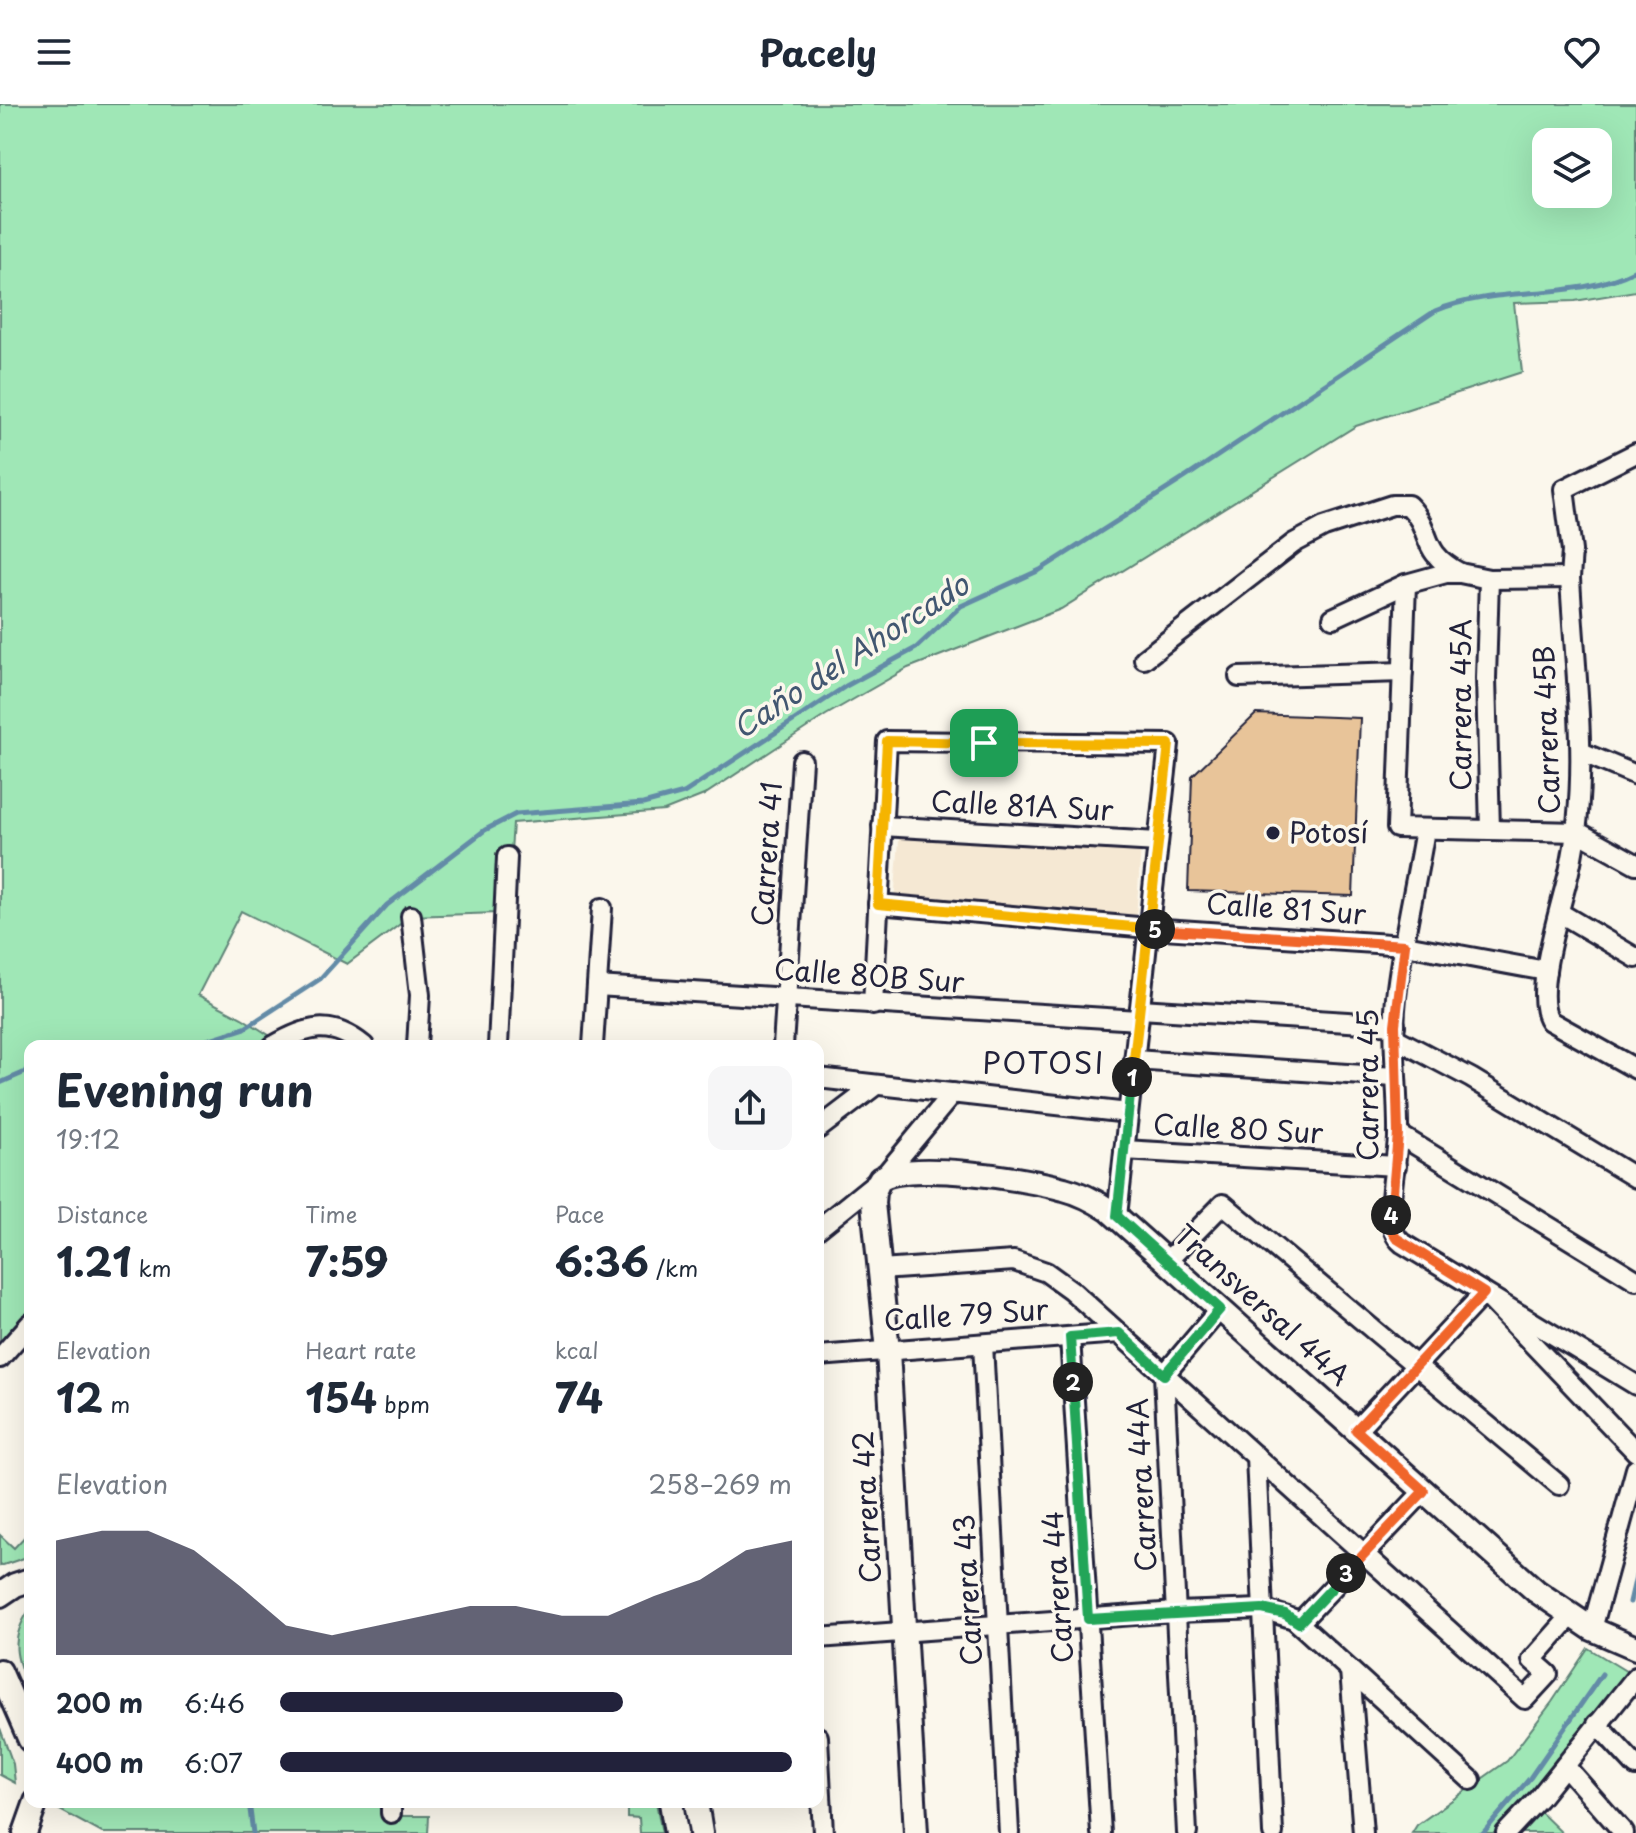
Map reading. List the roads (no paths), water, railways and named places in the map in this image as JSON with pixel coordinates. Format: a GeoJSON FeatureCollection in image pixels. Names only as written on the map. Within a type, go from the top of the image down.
{"type":"FeatureCollection","features":[{"type":"Feature","properties":{"kind":"street","name":"Carrera 45B"},"geometry":{"type":"LineString","coordinates":[[1636,453],[1564,489],[1572,551],[1570,578],[1581,752],[1578,832],[1542,997],[1545,1014],[1559,1026],[1636,1069]]}},
{"type":"Feature","properties":{"kind":"street"},"geometry":{"type":"LineString","coordinates":[[1144,659],[1294,543],[1324,527],[1392,505],[1408,505],[1419,515],[1427,544],[1436,556],[1460,573]]}},
{"type":"Feature","properties":{"kind":"street"},"geometry":{"type":"LineString","coordinates":[[1333,618],[1406,584],[1432,576],[1460,573],[1489,579],[1570,578]]}},
{"type":"Feature","properties":{"kind":"street","name":"Carrera 45A"},"geometry":{"type":"LineString","coordinates":[[1489,579],[1486,678],[1490,830]]}},
{"type":"Feature","properties":{"kind":"street"},"geometry":{"type":"LineString","coordinates":[[1406,584],[1397,828],[1578,832],[1636,864]]}},
{"type":"Feature","properties":{"kind":"street"},"geometry":{"type":"LineString","coordinates":[[1239,677],[1403,672]]}},
{"type":"Feature","properties":{"kind":"street"},"geometry":{"type":"LineString","coordinates":[[873,1005],[887,741],[1169,744],[1117,1216]]}},
{"type":"Feature","properties":{"kind":"street"},"geometry":{"type":"LineString","coordinates":[[1581,752],[1636,775]]}},
{"type":"Feature","properties":{"kind":"street","name":"Carrera 41"},"geometry":{"type":"LineString","coordinates":[[783,1040],[802,761]]}},
{"type":"Feature","properties":{"kind":"street","name":"Calle 81A Sur"},"geometry":{"type":"LineString","coordinates":[[882,826],[1158,842]]}},
{"type":"Feature","properties":{"kind":"street","name":"Carrera 45"},"geometry":{"type":"LineString","coordinates":[[1425,829],[1405,945],[1395,1032],[1398,1134],[1391,1222],[1396,1238],[1402,1243],[1484,1293]]}},
{"type":"Feature","properties":{"kind":"street"},"geometry":{"type":"LineString","coordinates":[[498,1040],[507,857]]}},
{"type":"Feature","properties":{"kind":"street","name":"Calle 81 Sur"},"geometry":{"type":"LineString","coordinates":[[878,904],[1149,928],[1405,945],[1546,971]]}},
{"type":"Feature","properties":{"kind":"street"},"geometry":{"type":"LineString","coordinates":[[593,1040],[602,908]]}},
{"type":"Feature","properties":{"kind":"street"},"geometry":{"type":"LineString","coordinates":[[1560,913],[1636,958]]}},
{"type":"Feature","properties":{"kind":"street"},"geometry":{"type":"LineString","coordinates":[[411,916],[420,995],[417,1040]]}},
{"type":"Feature","properties":{"kind":"street","name":"Calle 80B Sur"},"geometry":{"type":"LineString","coordinates":[[597,986],[873,1005],[1139,1014],[1395,1032]]}},
{"type":"Feature","properties":{"kind":"street"},"geometry":{"type":"LineString","coordinates":[[283,1040],[296,1032],[317,1027],[335,1028],[354,1040]]}},
{"type":"Feature","properties":{"kind":"street"},"geometry":{"type":"LineString","coordinates":[[1395,1032],[1636,1178]]}},
{"type":"Feature","properties":{"kind":"street"},"geometry":{"type":"LineString","coordinates":[[1134,1060],[1394,1077]]}},
{"type":"Feature","properties":{"kind":"street","name":"Calle 80 Sur"},"geometry":{"type":"LineString","coordinates":[[824,1079],[1128,1113]]}},
{"type":"Feature","properties":{"kind":"street"},"geometry":{"type":"LineString","coordinates":[[824,1124],[876,1085]]}},
{"type":"Feature","properties":{"kind":"street"},"geometry":{"type":"LineString","coordinates":[[824,1224],[882,1177],[953,1093]]}},
{"type":"Feature","properties":{"kind":"street"},"geometry":{"type":"LineString","coordinates":[[1398,1134],[1636,1280]]}},
{"type":"Feature","properties":{"kind":"street","name":"Calle 80 Sur"},"geometry":{"type":"LineString","coordinates":[[1124,1150],[1396,1166]]}},
{"type":"Feature","properties":{"kind":"street","name":"Transversal 44A"},"geometry":{"type":"LineString","coordinates":[[882,1177],[917,1170],[1029,1181],[1080,1194],[1117,1216],[1536,1591],[1592,1629],[1636,1648]]}},
{"type":"Feature","properties":{"kind":"street","name":"Carrera 42"},"geometry":{"type":"LineString","coordinates":[[882,1177],[874,1192],[873,1203],[888,1351],[916,1833]]}},
{"type":"Feature","properties":{"kind":"street"},"geometry":{"type":"LineString","coordinates":[[1167,1261],[1223,1204],[1559,1485]]}},
{"type":"Feature","properties":{"kind":"street"},"geometry":{"type":"LineString","coordinates":[[880,1270],[1014,1261],[1046,1272],[1119,1333],[1525,1699],[1548,1674],[1532,1660],[1571,1616]]}},
{"type":"Feature","properties":{"kind":"street"},"geometry":{"type":"LineString","coordinates":[[1356,1430],[1484,1293]]}},
{"type":"Feature","properties":{"kind":"street"},"geometry":{"type":"LineString","coordinates":[[1484,1293],[1636,1385]]}},
{"type":"Feature","properties":{"kind":"street"},"geometry":{"type":"LineString","coordinates":[[1484,1293],[1636,1452]]}},
{"type":"Feature","properties":{"kind":"street"},"geometry":{"type":"LineString","coordinates":[[1164,1375],[1220,1309]]}},
{"type":"Feature","properties":{"kind":"street"},"geometry":{"type":"LineString","coordinates":[[0,1358],[24,1331]]}},
{"type":"Feature","properties":{"kind":"street","name":"Calle 79 Sur"},"geometry":{"type":"LineString","coordinates":[[824,1356],[1119,1333]]}},
{"type":"Feature","properties":{"kind":"street","name":"Carrera 44"},"geometry":{"type":"LineString","coordinates":[[1070,1337],[1101,1833]]}},
{"type":"Feature","properties":{"kind":"street","name":"Carrera 43"},"geometry":{"type":"LineString","coordinates":[[983,1344],[1009,1833]]}},
{"type":"Feature","properties":{"kind":"street","name":"Carrera 44A"},"geometry":{"type":"LineString","coordinates":[[1164,1375],[1187,1833]]}},
{"type":"Feature","properties":{"kind":"street"},"geometry":{"type":"LineString","coordinates":[[1256,1456],[1273,1833]]}},
{"type":"Feature","properties":{"kind":"street"},"geometry":{"type":"LineString","coordinates":[[1592,1629],[1636,1469]]}},
{"type":"Feature","properties":{"kind":"street"},"geometry":{"type":"LineString","coordinates":[[1299,1623],[1424,1491]]}},
{"type":"Feature","properties":{"kind":"street"},"geometry":{"type":"LineString","coordinates":[[0,1595],[24,1582]]}},
{"type":"Feature","properties":{"kind":"street"},"geometry":{"type":"LineString","coordinates":[[824,1637],[1176,1612],[1262,1609],[1285,1614],[1299,1623],[1471,1780]]}},
{"type":"Feature","properties":{"kind":"street"},"geometry":{"type":"LineString","coordinates":[[1350,1670],[1363,1833]]}},
{"type":"Feature","properties":{"kind":"street"},"geometry":{"type":"LineString","coordinates":[[0,1671],[24,1726]]}},
{"type":"Feature","properties":{"kind":"street"},"geometry":{"type":"LineString","coordinates":[[1506,1833],[1565,1766],[1636,1677]]}},
{"type":"Feature","properties":{"kind":"street"},"geometry":{"type":"LineString","coordinates":[[1597,1724],[1636,1766]]}},
{"type":"Feature","properties":{"kind":"street"},"geometry":{"type":"LineString","coordinates":[[1565,1766],[1624,1833]]}},
{"type":"Feature","properties":{"kind":"street"},"geometry":{"type":"LineString","coordinates":[[25,1833],[34,1808]]}},
{"type":"Feature","properties":{"kind":"street"},"geometry":{"type":"LineString","coordinates":[[672,1808],[676,1833]]}},
{"type":"Feature","properties":{"kind":"street"},"geometry":{"type":"LineString","coordinates":[[822,1808],[823,1833]]}},
{"type":"Feature","properties":{"kind":"waterway","name":"Caño del Ahorcado"},"geometry":{"type":"LineString","coordinates":[[208,1040],[245,1028],[320,979],[387,905],[485,830],[516,814],[643,804],[684,793],[846,686],[916,648],[961,606],[1040,570],[1435,311],[1485,298],[1587,286],[1636,270]]}},
{"type":"Feature","properties":{"kind":"waterway","name":"Caño del Ahorcado"},"geometry":{"type":"LineString","coordinates":[[0,1083],[24,1073]]}},
{"type":"Feature","properties":{"kind":"waterway"},"geometry":{"type":"LineString","coordinates":[[1630,1602],[1636,1576]]}},
{"type":"Feature","properties":{"kind":"waterway"},"geometry":{"type":"LineString","coordinates":[[1483,1833],[1530,1778],[1602,1674]]}},
{"type":"Feature","properties":{"kind":"waterway"},"geometry":{"type":"LineString","coordinates":[[250,1808],[253,1833]]}},
{"type":"Feature","properties":{"kind":"place","name":"Potosí"},"geometry":{"type":"Point","coordinates":[1273,833]}},
{"type":"Feature","properties":{"kind":"district","name":"POTOSI"},"geometry":{"type":"Point","coordinates":[1044,1064]}}]}
